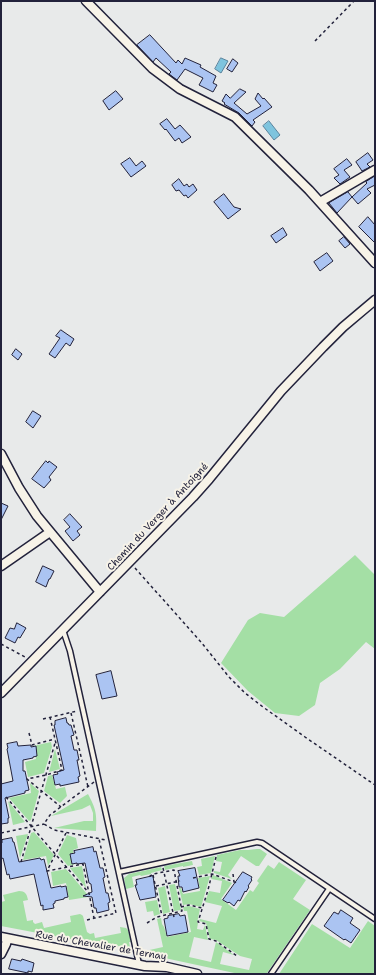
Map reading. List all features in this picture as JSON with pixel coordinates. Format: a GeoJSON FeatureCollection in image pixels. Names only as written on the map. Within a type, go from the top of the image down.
{"type":"FeatureCollection","features":[{"type":"Feature","properties":{"kind":"street"},"geometry":{"type":"LineString","coordinates":[[86,1],[152,68],[180,89],[235,117],[309,190],[375,263]]}},
{"type":"Feature","properties":{"kind":"street"},"geometry":{"type":"LineString","coordinates":[[320,202],[375,170]]}},
{"type":"Feature","properties":{"kind":"street","name":"Chemin du Verger à Antoigné"},"geometry":{"type":"LineString","coordinates":[[1,693],[209,480],[281,391],[343,327],[375,300]]}},
{"type":"Feature","properties":{"kind":"street"},"geometry":{"type":"LineString","coordinates":[[1,454],[19,488],[38,516],[100,592]]}},
{"type":"Feature","properties":{"kind":"street"},"geometry":{"type":"LineString","coordinates":[[1,566],[50,532]]}},
{"type":"Feature","properties":{"kind":"street"},"geometry":{"type":"LineString","coordinates":[[1,954],[6,944],[4,938]]}},
{"type":"Feature","properties":{"kind":"street","name":"Rue du Chevalier de Ternay"},"geometry":{"type":"LineString","coordinates":[[4,938],[140,965],[167,968],[197,974]]}},
{"type":"Feature","properties":{"kind":"lane"},"geometry":{"type":"LineString","coordinates":[[63,629],[70,651],[140,965]]}},
{"type":"Feature","properties":{"kind":"lane"},"geometry":{"type":"LineString","coordinates":[[119,872],[257,842],[262,843],[375,919]]}},
{"type":"Feature","properties":{"kind":"lane"},"geometry":{"type":"LineString","coordinates":[[271,974],[329,889]]}},
{"type":"Feature","properties":{"kind":"path"},"geometry":{"type":"LineString","coordinates":[[315,41],[354,1]]}},
{"type":"Feature","properties":{"kind":"path"},"geometry":{"type":"LineString","coordinates":[[130,562],[245,693],[263,708],[375,785]]}},
{"type":"Feature","properties":{"kind":"path"},"geometry":{"type":"LineString","coordinates":[[1,644],[32,661]]}},
{"type":"Feature","properties":{"kind":"path"},"geometry":{"type":"LineString","coordinates":[[43,719],[83,710]]}},
{"type":"Feature","properties":{"kind":"path"},"geometry":{"type":"LineString","coordinates":[[71,713],[88,787]]}},
{"type":"Feature","properties":{"kind":"path"},"geometry":{"type":"LineString","coordinates":[[50,717],[62,770],[27,779],[61,806]]}},
{"type":"Feature","properties":{"kind":"path"},"geometry":{"type":"LineString","coordinates":[[29,733],[32,745],[56,740]]}},
{"type":"Feature","properties":{"kind":"path"},"geometry":{"type":"LineString","coordinates":[[21,862],[56,740]]}},
{"type":"Feature","properties":{"kind":"path"},"geometry":{"type":"LineString","coordinates":[[1,833],[44,824],[50,815],[98,779]]}},
{"type":"Feature","properties":{"kind":"path"},"geometry":{"type":"LineString","coordinates":[[6,797],[89,893]]}},
{"type":"Feature","properties":{"kind":"path"},"geometry":{"type":"LineString","coordinates":[[44,824],[54,830],[112,841]]}},
{"type":"Feature","properties":{"kind":"path"},"geometry":{"type":"LineString","coordinates":[[67,832],[47,871],[83,864],[94,918]]}},
{"type":"Feature","properties":{"kind":"path"},"geometry":{"type":"LineString","coordinates":[[87,920],[116,913],[99,839]]}},
{"type":"Feature","properties":{"kind":"path"},"geometry":{"type":"LineString","coordinates":[[217,851],[198,922],[206,924],[209,939],[216,941],[238,956]]}},
{"type":"Feature","properties":{"kind":"path"},"geometry":{"type":"LineString","coordinates":[[162,862],[174,917]]}},
{"type":"Feature","properties":{"kind":"path"},"geometry":{"type":"LineString","coordinates":[[147,923],[157,917],[182,911],[174,870],[153,874],[149,877]]}},
{"type":"Feature","properties":{"kind":"path"},"geometry":{"type":"LineString","coordinates":[[153,874],[162,916]]}},
{"type":"Feature","properties":{"kind":"path"},"geometry":{"type":"LineString","coordinates":[[193,878],[212,874],[237,883]]}},
{"type":"Feature","properties":{"kind":"path"},"geometry":{"type":"LineString","coordinates":[[233,874],[234,882]]}},
{"type":"Feature","properties":{"kind":"path"},"geometry":{"type":"LineString","coordinates":[[156,886],[180,881]]}},
{"type":"Feature","properties":{"kind":"path"},"geometry":{"type":"LineString","coordinates":[[181,907],[189,905],[202,908]]}},
{"type":"Feature","properties":{"kind":"green space"},"geometry":{"type":"Polygon","coordinates":[[[355,555],[375,575],[375,649],[366,642],[340,669],[320,683],[315,705],[299,716],[275,713],[248,691],[221,663],[248,620],[260,613],[284,617],[355,555]]]}},
{"type":"Feature","properties":{"kind":"green space"},"geometry":{"type":"Polygon","coordinates":[[[51,742],[52,747],[44,773],[28,777],[25,762],[36,759],[33,746],[51,742]]]}},
{"type":"Feature","properties":{"kind":"green space"},"geometry":{"type":"Polygon","coordinates":[[[55,749],[60,769],[49,772],[55,749]]]}},
{"type":"Feature","properties":{"kind":"green space"},"geometry":{"type":"Polygon","coordinates":[[[52,775],[56,789],[65,787],[67,796],[60,803],[44,791],[48,776],[52,775]]]}},
{"type":"Feature","properties":{"kind":"green space"},"geometry":{"type":"Polygon","coordinates":[[[30,783],[39,791],[31,820],[29,821],[9,798],[31,793],[30,783]]]}},
{"type":"Feature","properties":{"kind":"green space"},"geometry":{"type":"Polygon","coordinates":[[[88,794],[95,812],[96,831],[54,828],[84,821],[93,821],[93,813],[90,805],[82,809],[51,816],[88,794]]]}},
{"type":"Feature","properties":{"kind":"green space"},"geometry":{"type":"Polygon","coordinates":[[[8,801],[25,822],[13,825],[8,801]]]}},
{"type":"Feature","properties":{"kind":"green space"},"geometry":{"type":"Polygon","coordinates":[[[34,832],[54,855],[48,866],[46,856],[23,860],[31,833],[34,832]]]}},
{"type":"Feature","properties":{"kind":"green space"},"geometry":{"type":"Polygon","coordinates":[[[28,834],[20,858],[16,836],[28,834]]]}},
{"type":"Feature","properties":{"kind":"green space"},"geometry":{"type":"Polygon","coordinates":[[[67,835],[76,838],[78,848],[73,850],[75,864],[68,866],[58,854],[67,835]]]}},
{"type":"Feature","properties":{"kind":"green space"},"geometry":{"type":"Polygon","coordinates":[[[260,849],[267,854],[259,866],[256,866],[241,856],[228,875],[232,879],[214,873],[214,871],[220,872],[222,862],[216,861],[217,855],[240,850],[260,849]]]}},
{"type":"Feature","properties":{"kind":"green space"},"geometry":{"type":"Polygon","coordinates":[[[215,856],[211,873],[199,875],[197,867],[202,866],[201,859],[215,856]]]}},
{"type":"Feature","properties":{"kind":"green space"},"geometry":{"type":"Polygon","coordinates":[[[192,861],[193,865],[165,870],[164,866],[192,861]]]}},
{"type":"Feature","properties":{"kind":"green space"},"geometry":{"type":"Polygon","coordinates":[[[279,862],[306,880],[293,899],[310,910],[267,973],[239,974],[146,954],[145,951],[163,947],[157,919],[161,918],[167,937],[191,932],[187,911],[184,911],[183,907],[189,906],[200,909],[197,929],[203,930],[205,925],[208,940],[194,937],[189,957],[211,962],[216,942],[234,955],[223,952],[220,964],[249,970],[252,959],[240,956],[216,940],[210,939],[206,923],[199,921],[200,919],[216,923],[222,906],[205,902],[209,891],[220,893],[222,881],[211,879],[213,875],[232,883],[221,899],[236,910],[250,890],[253,892],[259,883],[257,881],[268,865],[274,869],[279,862]]]}},
{"type":"Feature","properties":{"kind":"green space"},"geometry":{"type":"Polygon","coordinates":[[[82,866],[86,888],[70,868],[82,866]]]}},
{"type":"Feature","properties":{"kind":"green space"},"geometry":{"type":"Polygon","coordinates":[[[161,867],[162,870],[151,874],[132,877],[134,887],[126,889],[124,878],[129,874],[161,867]]]}},
{"type":"Feature","properties":{"kind":"green space"},"geometry":{"type":"Polygon","coordinates":[[[66,869],[88,897],[69,900],[66,883],[53,886],[51,872],[66,869]]]}},
{"type":"Feature","properties":{"kind":"green space"},"geometry":{"type":"Polygon","coordinates":[[[210,876],[201,907],[189,904],[183,905],[179,888],[181,888],[183,894],[200,891],[198,878],[210,876]]]}},
{"type":"Feature","properties":{"kind":"green space"},"geometry":{"type":"Polygon","coordinates":[[[175,884],[181,910],[174,911],[169,885],[175,884]]]}},
{"type":"Feature","properties":{"kind":"green space"},"geometry":{"type":"Polygon","coordinates":[[[165,886],[170,912],[163,914],[158,888],[165,886]]]}},
{"type":"Feature","properties":{"kind":"green space"},"geometry":{"type":"Polygon","coordinates":[[[19,891],[24,892],[28,898],[28,900],[23,901],[27,921],[33,920],[35,924],[42,922],[44,928],[71,922],[70,916],[80,914],[83,916],[87,932],[90,934],[94,933],[95,938],[121,933],[120,927],[126,928],[128,930],[131,942],[129,942],[130,947],[127,950],[121,949],[121,947],[118,946],[117,948],[1,926],[1,902],[5,901],[3,895],[19,891]]]}},
{"type":"Feature","properties":{"kind":"green space"},"geometry":{"type":"Polygon","coordinates":[[[157,900],[160,914],[154,916],[153,911],[147,912],[145,902],[157,900]]]}},
{"type":"Feature","properties":{"kind":"green space"},"geometry":{"type":"Polygon","coordinates":[[[368,921],[375,926],[375,974],[279,974],[312,924],[350,948],[368,921]]]}},
{"type":"Feature","properties":{"kind":"water"},"geometry":{"type":"Polygon","coordinates":[[[221,58],[228,61],[221,73],[215,69],[221,58]]]}},
{"type":"Feature","properties":{"kind":"water"},"geometry":{"type":"Polygon","coordinates":[[[269,121],[280,135],[274,140],[263,126],[269,121]]]}},
{"type":"Feature","properties":{"kind":"building"},"geometry":{"type":"Polygon","coordinates":[[[150,35],[176,63],[178,60],[182,64],[185,58],[201,65],[200,67],[216,76],[213,83],[217,85],[213,92],[199,85],[203,78],[185,69],[177,80],[169,74],[171,72],[156,58],[153,62],[137,45],[150,35]]]}},
{"type":"Feature","properties":{"kind":"building"},"geometry":{"type":"Polygon","coordinates":[[[233,59],[238,63],[232,72],[227,69],[233,59]]]}},
{"type":"Feature","properties":{"kind":"building"},"geometry":{"type":"Polygon","coordinates":[[[240,89],[246,92],[234,103],[247,114],[261,106],[255,99],[258,93],[272,107],[253,120],[255,122],[252,126],[239,113],[224,104],[225,103],[222,101],[226,94],[230,98],[240,89]]]}},
{"type":"Feature","properties":{"kind":"building"},"geometry":{"type":"Polygon","coordinates":[[[116,91],[123,99],[109,110],[103,101],[116,91]]]}},
{"type":"Feature","properties":{"kind":"building"},"geometry":{"type":"Polygon","coordinates":[[[167,119],[175,129],[180,125],[191,137],[182,143],[179,138],[175,141],[160,124],[167,119]]]}},
{"type":"Feature","properties":{"kind":"building"},"geometry":{"type":"Polygon","coordinates":[[[368,153],[373,160],[367,164],[370,167],[362,171],[356,162],[368,153]]]}},
{"type":"Feature","properties":{"kind":"building"},"geometry":{"type":"Polygon","coordinates":[[[130,158],[136,166],[142,161],[146,166],[131,177],[121,164],[130,158]]]}},
{"type":"Feature","properties":{"kind":"building"},"geometry":{"type":"Polygon","coordinates":[[[347,159],[352,165],[344,170],[350,177],[340,184],[334,178],[339,175],[334,169],[347,159]]]}},
{"type":"Feature","properties":{"kind":"building"},"geometry":{"type":"Polygon","coordinates":[[[375,176],[375,185],[367,189],[371,193],[358,204],[352,197],[367,183],[366,182],[375,176]]]}},
{"type":"Feature","properties":{"kind":"building"},"geometry":{"type":"Polygon","coordinates":[[[179,179],[184,186],[187,184],[189,187],[193,184],[197,190],[188,198],[186,195],[184,196],[179,190],[176,191],[172,185],[179,179]]]}},
{"type":"Feature","properties":{"kind":"building"},"geometry":{"type":"Polygon","coordinates":[[[348,192],[352,197],[337,213],[329,203],[348,192]]]}},
{"type":"Feature","properties":{"kind":"building"},"geometry":{"type":"Polygon","coordinates":[[[224,194],[234,207],[241,209],[228,219],[214,202],[224,194]]]}},
{"type":"Feature","properties":{"kind":"building"},"geometry":{"type":"Polygon","coordinates":[[[368,217],[375,225],[375,243],[359,227],[368,217]]]}},
{"type":"Feature","properties":{"kind":"building"},"geometry":{"type":"Polygon","coordinates":[[[283,228],[287,235],[276,243],[271,236],[283,228]]]}},
{"type":"Feature","properties":{"kind":"building"},"geometry":{"type":"Polygon","coordinates":[[[344,237],[350,244],[345,248],[339,241],[344,237]]]}},
{"type":"Feature","properties":{"kind":"building"},"geometry":{"type":"Polygon","coordinates":[[[327,253],[333,261],[320,271],[314,262],[327,253]]]}},
{"type":"Feature","properties":{"kind":"building"},"geometry":{"type":"Polygon","coordinates":[[[61,330],[74,339],[70,346],[66,343],[55,358],[49,354],[60,338],[56,336],[61,330]]]}},
{"type":"Feature","properties":{"kind":"building"},"geometry":{"type":"Polygon","coordinates":[[[16,349],[22,354],[18,360],[12,355],[16,349]]]}},
{"type":"Feature","properties":{"kind":"building"},"geometry":{"type":"Polygon","coordinates":[[[33,411],[41,416],[33,428],[26,422],[33,411]]]}},
{"type":"Feature","properties":{"kind":"building"},"geometry":{"type":"Polygon","coordinates":[[[46,461],[48,463],[49,461],[57,467],[49,477],[51,480],[44,488],[32,479],[46,461]]]}},
{"type":"Feature","properties":{"kind":"building"},"geometry":{"type":"Polygon","coordinates":[[[1,503],[8,506],[1,520],[1,503]]]}},
{"type":"Feature","properties":{"kind":"building"},"geometry":{"type":"Polygon","coordinates":[[[70,514],[82,527],[77,531],[80,535],[73,541],[65,531],[70,527],[64,520],[70,514]]]}},
{"type":"Feature","properties":{"kind":"building"},"geometry":{"type":"Polygon","coordinates":[[[43,566],[54,571],[46,587],[36,582],[43,566]]]}},
{"type":"Feature","properties":{"kind":"building"},"geometry":{"type":"Polygon","coordinates":[[[17,623],[26,628],[15,643],[5,638],[10,628],[14,629],[17,623]]]}},
{"type":"Feature","properties":{"kind":"building"},"geometry":{"type":"Polygon","coordinates":[[[111,671],[117,696],[102,699],[96,675],[111,671]]]}},
{"type":"Feature","properties":{"kind":"building"},"geometry":{"type":"Polygon","coordinates":[[[66,718],[67,723],[71,725],[74,735],[71,736],[74,750],[77,750],[80,776],[78,777],[79,782],[60,786],[60,784],[55,785],[53,775],[64,770],[54,725],[55,721],[66,718]]]}},
{"type":"Feature","properties":{"kind":"building"},"geometry":{"type":"Polygon","coordinates":[[[17,742],[18,746],[36,746],[37,756],[23,760],[23,771],[25,771],[29,790],[25,791],[25,793],[5,798],[9,818],[8,823],[1,824],[1,784],[13,781],[7,744],[17,742]]]}},
{"type":"Feature","properties":{"kind":"building"},"geometry":{"type":"Polygon","coordinates":[[[12,838],[19,862],[40,858],[41,860],[44,859],[51,888],[66,886],[68,897],[55,901],[53,904],[54,908],[43,910],[43,905],[41,906],[34,874],[10,879],[9,874],[7,875],[3,858],[1,859],[1,844],[2,840],[12,838]]]}},
{"type":"Feature","properties":{"kind":"building"},"geometry":{"type":"Polygon","coordinates":[[[93,847],[94,852],[96,851],[100,868],[103,868],[106,893],[108,893],[110,902],[108,903],[109,910],[97,913],[96,908],[94,908],[92,897],[83,896],[92,892],[85,863],[72,864],[70,854],[75,853],[74,851],[93,847]]]}},
{"type":"Feature","properties":{"kind":"building"},"geometry":{"type":"Polygon","coordinates":[[[195,868],[199,888],[183,892],[182,887],[179,887],[178,876],[180,876],[178,871],[195,868]]]}},
{"type":"Feature","properties":{"kind":"building"},"geometry":{"type":"Polygon","coordinates":[[[243,872],[252,877],[252,880],[240,901],[238,900],[234,906],[223,900],[243,872]]]}},
{"type":"Feature","properties":{"kind":"building"},"geometry":{"type":"Polygon","coordinates":[[[153,876],[156,897],[140,900],[135,885],[137,885],[136,880],[153,876]]]}},
{"type":"Feature","properties":{"kind":"building"},"geometry":{"type":"Polygon","coordinates":[[[341,910],[353,918],[350,923],[360,930],[351,943],[324,926],[334,912],[338,914],[341,910]]]}},
{"type":"Feature","properties":{"kind":"building"},"geometry":{"type":"Polygon","coordinates":[[[179,914],[180,916],[185,915],[188,932],[167,936],[164,919],[168,918],[168,916],[179,914]]]}},
{"type":"Feature","properties":{"kind":"building"},"geometry":{"type":"Polygon","coordinates":[[[12,959],[21,961],[22,959],[34,963],[32,972],[28,971],[28,973],[9,969],[12,959]]]}}]}
